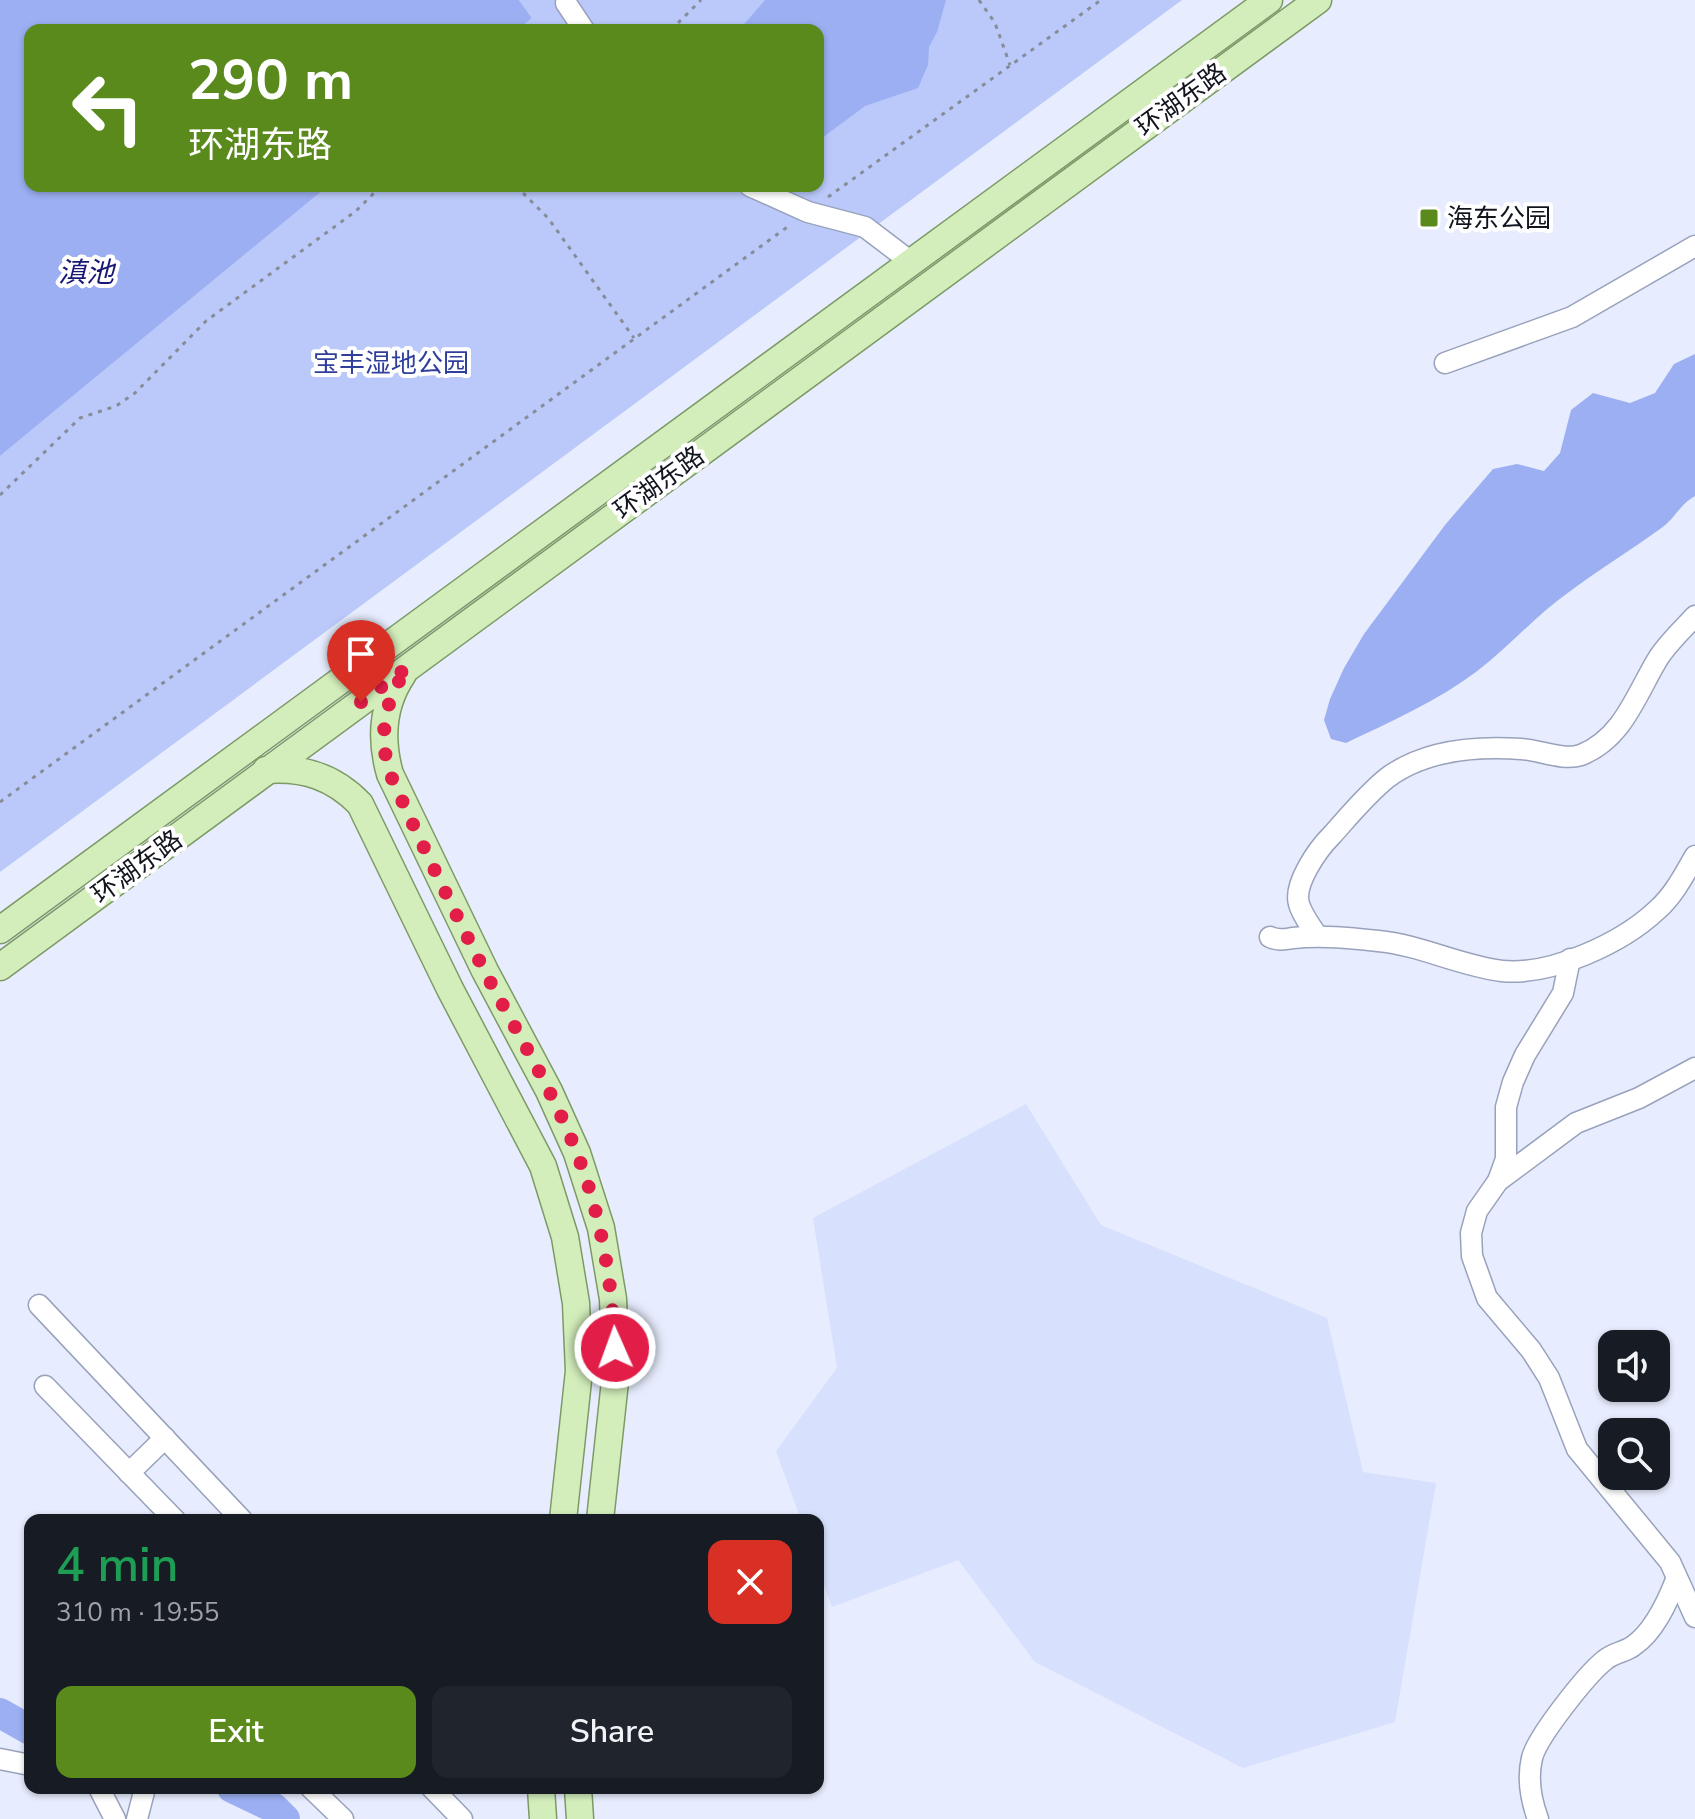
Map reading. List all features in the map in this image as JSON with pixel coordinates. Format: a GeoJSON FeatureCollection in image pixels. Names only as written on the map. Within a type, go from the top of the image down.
{"type":"FeatureCollection","features":[{"type":"Feature","properties":{"kind":"main road","name":"环湖东路"},"geometry":{"type":"LineString","coordinates":[[0,930],[1269,0]]}},
{"type":"Feature","properties":{"kind":"main road","name":"环湖东路"},"geometry":{"type":"LineString","coordinates":[[0,967],[1318,0]]}},
{"type":"Feature","properties":{"kind":"main road"},"geometry":{"type":"LineString","coordinates":[[408,667],[392,694],[384,725],[384,750],[390,774],[485,971],[549,1091],[577,1153],[601,1228],[613,1299],[616,1372],[601,1514]]}},
{"type":"Feature","properties":{"kind":"main road"},"geometry":{"type":"LineString","coordinates":[[266,770],[315,774],[344,788],[360,804],[450,989],[543,1166],[565,1237],[576,1303],[579,1371],[564,1514]]}},
{"type":"Feature","properties":{"kind":"main road"},"geometry":{"type":"LineString","coordinates":[[541,1794],[543,1819]]}},
{"type":"Feature","properties":{"kind":"main road"},"geometry":{"type":"LineString","coordinates":[[578,1794],[580,1819]]}},
{"type":"Feature","properties":{"kind":"street"},"geometry":{"type":"LineString","coordinates":[[566,3],[580,24]]}},
{"type":"Feature","properties":{"kind":"street"},"geometry":{"type":"LineString","coordinates":[[763,192],[808,212],[865,227],[911,262]]}},
{"type":"Feature","properties":{"kind":"street"},"geometry":{"type":"LineString","coordinates":[[1445,363],[1572,317],[1695,246]]}},
{"type":"Feature","properties":{"kind":"street"},"geometry":{"type":"LineString","coordinates":[[1317,936],[1299,905],[1301,883],[1318,849],[1388,778],[1422,759],[1454,752],[1497,747],[1562,756],[1580,755],[1608,738],[1630,710],[1658,658],[1695,616]]}},
{"type":"Feature","properties":{"kind":"street"},"geometry":{"type":"LineString","coordinates":[[1270,937],[1276,940],[1317,936],[1399,943],[1503,971],[1540,969],[1625,935],[1657,910],[1676,890],[1695,856]]}},
{"type":"Feature","properties":{"kind":"street"},"geometry":{"type":"LineString","coordinates":[[1570,959],[1563,993],[1525,1055],[1513,1082],[1506,1107],[1506,1159],[1498,1181],[1477,1211],[1471,1233],[1472,1256],[1487,1298],[1531,1350],[1549,1378],[1577,1449],[1670,1562],[1695,1617]]}},
{"type":"Feature","properties":{"kind":"street"},"geometry":{"type":"LineString","coordinates":[[1498,1181],[1576,1123],[1639,1098],[1695,1068]]}},
{"type":"Feature","properties":{"kind":"street"},"geometry":{"type":"LineString","coordinates":[[39,1305],[236,1514]]}},
{"type":"Feature","properties":{"kind":"street"},"geometry":{"type":"LineString","coordinates":[[45,1386],[169,1514]]}},
{"type":"Feature","properties":{"kind":"street"},"geometry":{"type":"LineString","coordinates":[[129,1473],[165,1438]]}},
{"type":"Feature","properties":{"kind":"street"},"geometry":{"type":"LineString","coordinates":[[1538,1819],[1532,1801],[1530,1776],[1532,1757],[1541,1739],[1582,1684],[1606,1658],[1634,1646],[1654,1624],[1668,1602],[1676,1580]]}},
{"type":"Feature","properties":{"kind":"street"},"geometry":{"type":"LineString","coordinates":[[0,1759],[24,1764]]}},
{"type":"Feature","properties":{"kind":"street"},"geometry":{"type":"LineString","coordinates":[[102,1794],[115,1819]]}},
{"type":"Feature","properties":{"kind":"street"},"geometry":{"type":"LineString","coordinates":[[137,1819],[143,1794]]}},
{"type":"Feature","properties":{"kind":"street"},"geometry":{"type":"LineString","coordinates":[[317,1794],[343,1819]]}},
{"type":"Feature","properties":{"kind":"street"},"geometry":{"type":"LineString","coordinates":[[438,1794],[462,1819]]}},
{"type":"Feature","properties":{"kind":"path"},"geometry":{"type":"LineString","coordinates":[[677,24],[701,0]]}},
{"type":"Feature","properties":{"kind":"path"},"geometry":{"type":"LineString","coordinates":[[979,0],[995,23],[1011,66]]}},
{"type":"Feature","properties":{"kind":"path"},"geometry":{"type":"LineString","coordinates":[[1085,0],[1090,8]]}},
{"type":"Feature","properties":{"kind":"path"},"geometry":{"type":"LineString","coordinates":[[0,802],[1101,0]]}},
{"type":"Feature","properties":{"kind":"path"},"geometry":{"type":"LineString","coordinates":[[0,495],[80,418],[116,406],[135,393],[206,321],[356,211],[375,192]]}},
{"type":"Feature","properties":{"kind":"path"},"geometry":{"type":"LineString","coordinates":[[522,192],[548,218],[634,338]]}},
{"type":"Feature","properties":{"kind":"shaded area"},"geometry":{"type":"Polygon","coordinates":[[[1026,1104],[1101,1225],[1327,1318],[1363,1472],[1436,1483],[1395,1722],[1243,1768],[1035,1662],[958,1560],[832,1607],[824,1585],[824,1514],[799,1514],[776,1451],[837,1368],[813,1218],[1026,1104]]]}},
{"type":"Feature","properties":{"kind":"green space","name":"宝丰湿地公园"},"geometry":{"type":"Polygon","coordinates":[[[519,0],[1182,0],[0,872],[0,456],[321,192],[824,192],[824,24],[524,24],[532,18],[519,0]]]}},
{"type":"Feature","properties":{"kind":"water","name":"滇池"},"geometry":{"type":"Polygon","coordinates":[[[0,0],[519,0],[532,18],[524,24],[24,24],[24,192],[321,192],[0,456],[0,0]]]}},
{"type":"Feature","properties":{"kind":"water"},"geometry":{"type":"Polygon","coordinates":[[[765,0],[946,0],[937,32],[929,47],[928,65],[918,88],[865,106],[824,137],[824,24],[744,24],[765,0]]]}},
{"type":"Feature","properties":{"kind":"water"},"geometry":{"type":"Polygon","coordinates":[[[1695,354],[1695,496],[1665,525],[1557,601],[1461,683],[1346,743],[1331,739],[1324,720],[1330,699],[1364,634],[1445,525],[1493,469],[1517,464],[1544,471],[1560,453],[1571,410],[1593,393],[1630,403],[1655,393],[1674,364],[1695,354]]]}},
{"type":"Feature","properties":{"kind":"waterway"},"geometry":{"type":"LineString","coordinates":[[0,1713],[24,1727]]}},
{"type":"Feature","properties":{"kind":"waterway"},"geometry":{"type":"LineString","coordinates":[[245,1794],[274,1808],[285,1819]]}},
{"type":"Feature","properties":{"kind":"place","name":"海东公园"},"geometry":{"type":"Point","coordinates":[1429,218]}},
{"type":"Feature","properties":{"kind":"route"},"geometry":{"type":"LineString","coordinates":[[361,702],[408,667],[386,709],[385,758],[485,971],[549,1091],[577,1153],[601,1228],[613,1299],[615,1348]]}}]}
